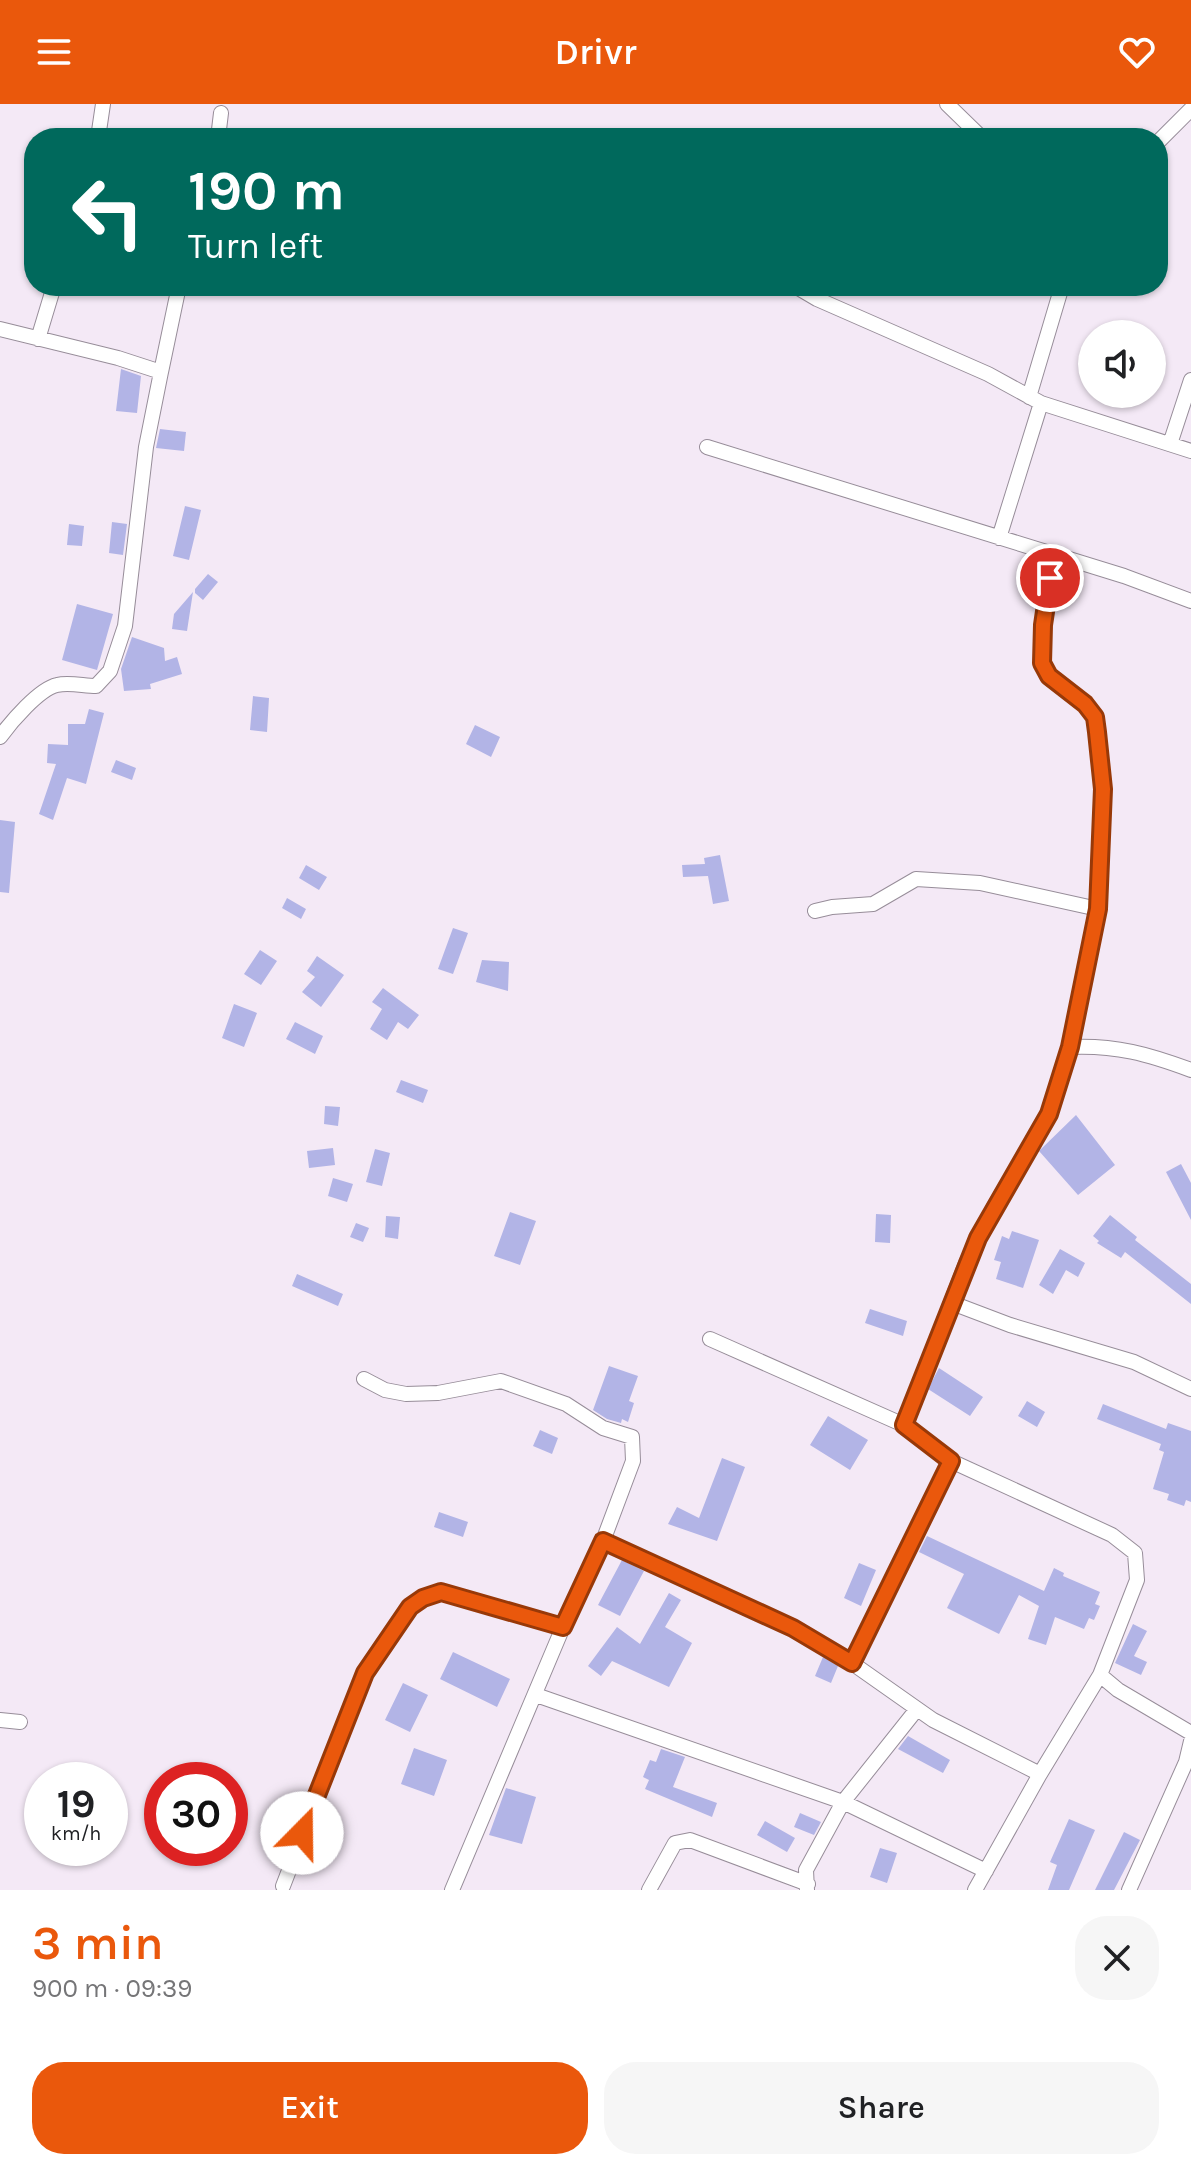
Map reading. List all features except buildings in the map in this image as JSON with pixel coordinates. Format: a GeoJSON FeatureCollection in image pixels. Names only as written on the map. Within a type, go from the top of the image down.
{"type":"FeatureCollection","features":[{"type":"Feature","properties":{"kind":"street"},"geometry":{"type":"LineString","coordinates":[[99,128],[103,104]]}},
{"type":"Feature","properties":{"kind":"street"},"geometry":{"type":"LineString","coordinates":[[947,104],[972,128]]}},
{"type":"Feature","properties":{"kind":"street"},"geometry":{"type":"LineString","coordinates":[[1168,132],[1191,109]]}},
{"type":"Feature","properties":{"kind":"street"},"geometry":{"type":"LineString","coordinates":[[219,128],[221,113]]}},
{"type":"Feature","properties":{"kind":"street"},"geometry":{"type":"LineString","coordinates":[[38,339],[51,296]]}},
{"type":"Feature","properties":{"kind":"street"},"geometry":{"type":"LineString","coordinates":[[0,737],[11,722],[49,688],[60,684],[96,686],[110,671],[125,626],[146,447],[177,296]]}},
{"type":"Feature","properties":{"kind":"street"},"geometry":{"type":"LineString","coordinates":[[812,296],[988,374],[1035,400],[1191,451]]}},
{"type":"Feature","properties":{"kind":"street"},"geometry":{"type":"LineString","coordinates":[[999,538],[1060,296]]}},
{"type":"Feature","properties":{"kind":"street"},"geometry":{"type":"LineString","coordinates":[[0,329],[118,358],[161,372]]}},
{"type":"Feature","properties":{"kind":"street"},"geometry":{"type":"LineString","coordinates":[[1170,444],[1191,380]]}},
{"type":"Feature","properties":{"kind":"street"},"geometry":{"type":"LineString","coordinates":[[707,447],[1124,576],[1191,601]]}},
{"type":"Feature","properties":{"kind":"street"},"geometry":{"type":"LineString","coordinates":[[904,1425],[966,1263],[995,1205],[1049,1114],[1070,1047],[1098,909],[1103,789],[1095,717],[1085,704],[1049,676],[1042,663],[1043,625],[1053,555]]}},
{"type":"Feature","properties":{"kind":"street"},"geometry":{"type":"LineString","coordinates":[[815,911],[873,904],[916,879],[980,883],[1098,909]]}},
{"type":"Feature","properties":{"kind":"street"},"geometry":{"type":"LineString","coordinates":[[1070,1047],[1099,1046],[1143,1052],[1191,1070]]}},
{"type":"Feature","properties":{"kind":"street"},"geometry":{"type":"LineString","coordinates":[[952,1303],[1010,1325],[1134,1362],[1191,1389]]}},
{"type":"Feature","properties":{"kind":"street"},"geometry":{"type":"LineString","coordinates":[[710,1339],[904,1425],[951,1461],[1112,1535],[1135,1553],[1137,1580],[1100,1675],[975,1890]]}},
{"type":"Feature","properties":{"kind":"street"},"geometry":{"type":"LineString","coordinates":[[364,1379],[385,1390],[406,1394],[438,1393],[501,1381],[566,1404],[603,1428],[632,1437],[633,1461],[603,1541],[563,1627],[452,1890]]}},
{"type":"Feature","properties":{"kind":"street"},"geometry":{"type":"LineString","coordinates":[[852,1663],[951,1461]]}},
{"type":"Feature","properties":{"kind":"street"},"geometry":{"type":"LineString","coordinates":[[603,1541],[793,1628],[852,1663],[933,1720],[1040,1774]]}},
{"type":"Feature","properties":{"kind":"street"},"geometry":{"type":"LineString","coordinates":[[283,1886],[365,1673],[410,1607],[423,1598],[441,1592],[563,1627]]}},
{"type":"Feature","properties":{"kind":"street"},"geometry":{"type":"LineString","coordinates":[[1100,1675],[1118,1690],[1191,1733]]}},
{"type":"Feature","properties":{"kind":"street"},"geometry":{"type":"LineString","coordinates":[[536,1695],[843,1802],[986,1871]]}},
{"type":"Feature","properties":{"kind":"street"},"geometry":{"type":"LineString","coordinates":[[649,1890],[675,1843],[690,1840],[807,1887],[806,1870],[843,1802],[917,1709]]}},
{"type":"Feature","properties":{"kind":"street"},"geometry":{"type":"LineString","coordinates":[[0,1720],[20,1722]]}},
{"type":"Feature","properties":{"kind":"street"},"geometry":{"type":"LineString","coordinates":[[1129,1890],[1186,1762],[1191,1741]]}},
{"type":"Feature","properties":{"kind":"route"},"geometry":{"type":"LineString","coordinates":[[302,1833],[365,1673],[410,1607],[423,1598],[441,1592],[563,1627],[603,1541],[793,1628],[852,1663],[951,1461],[904,1425],[966,1263],[995,1205],[1049,1114],[1070,1047],[1098,909],[1103,789],[1095,717],[1085,704],[1049,676],[1042,663],[1043,625],[1050,578]]}}]}
